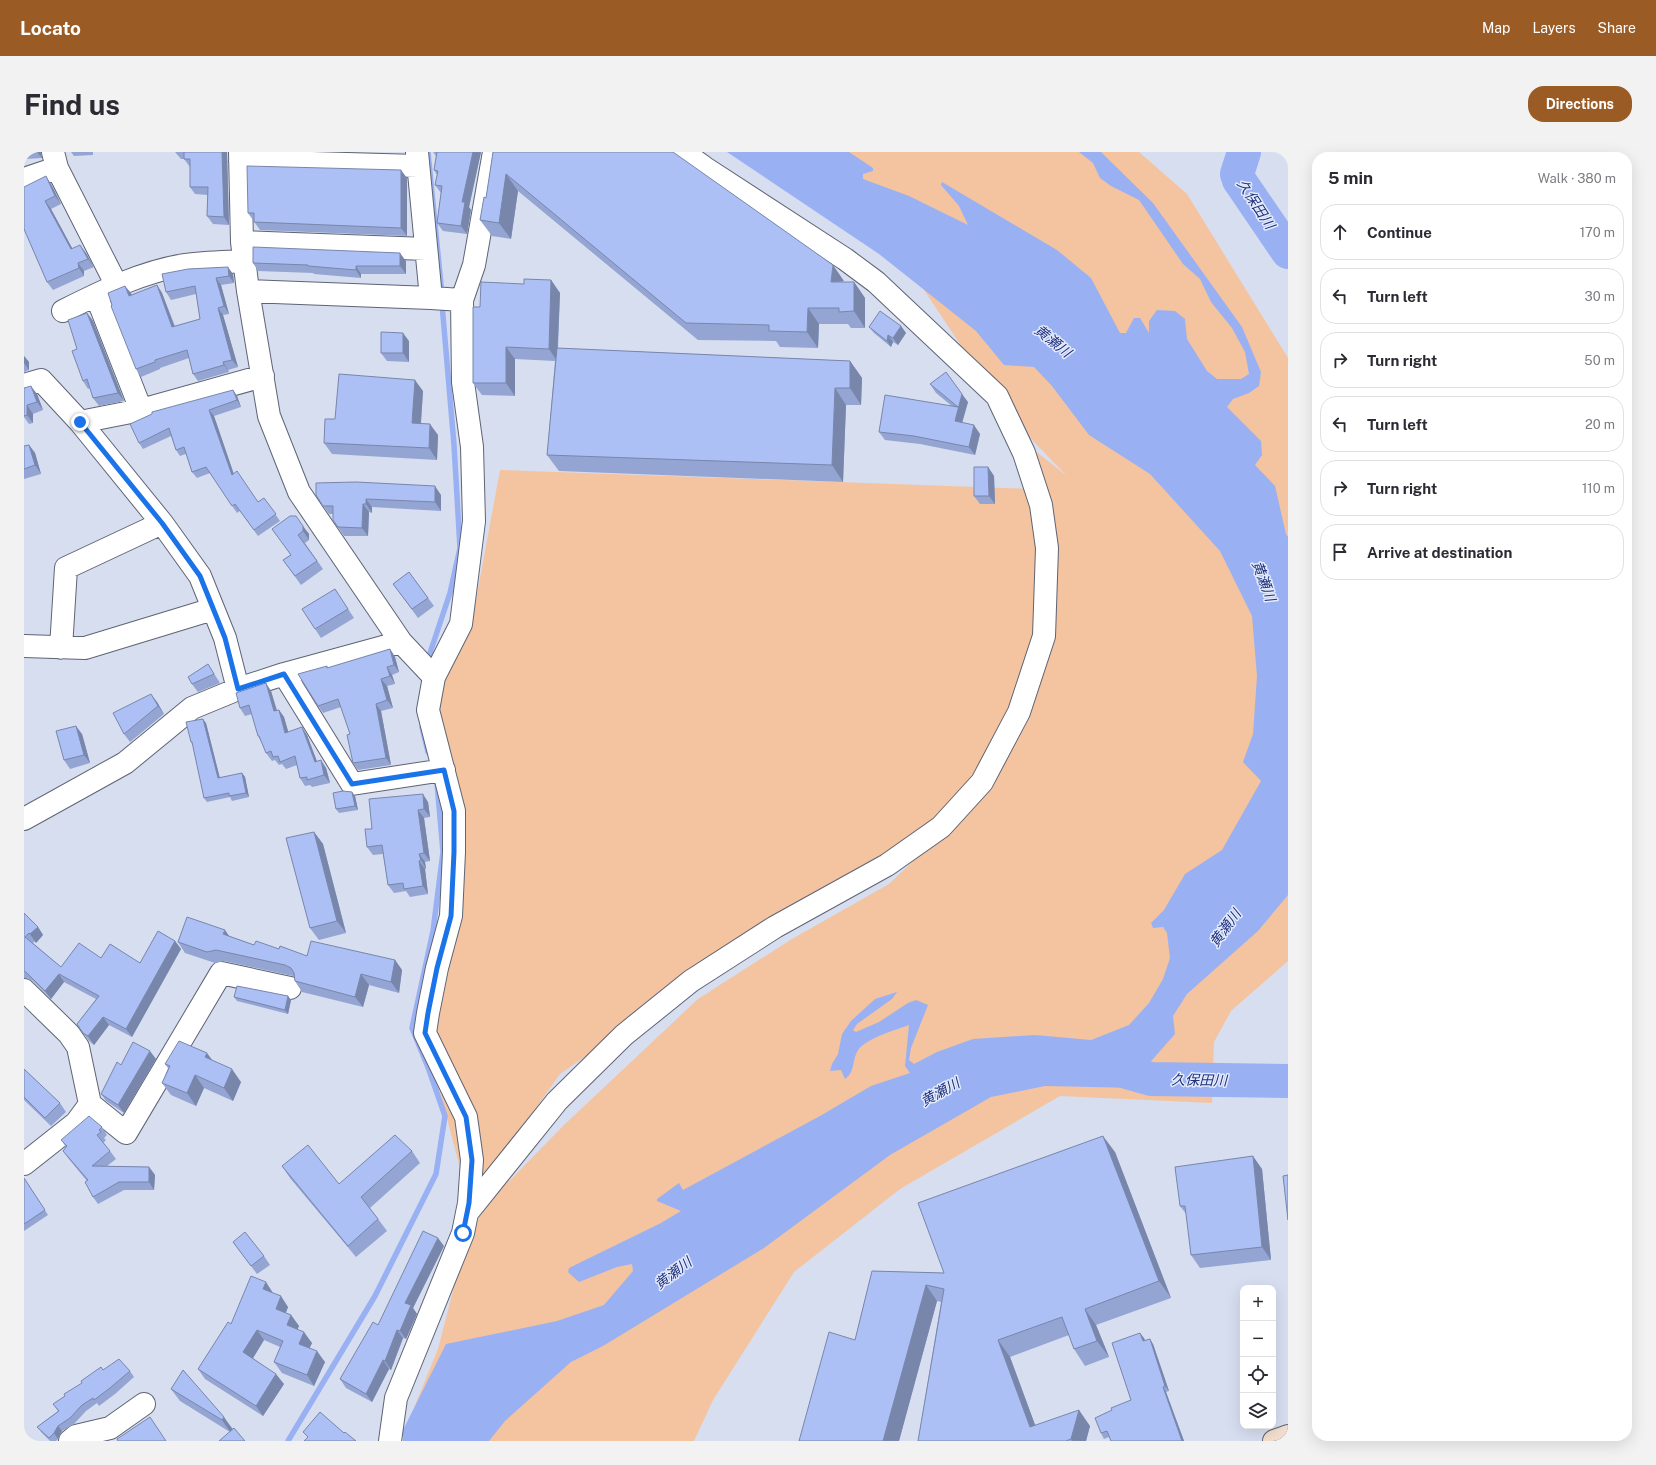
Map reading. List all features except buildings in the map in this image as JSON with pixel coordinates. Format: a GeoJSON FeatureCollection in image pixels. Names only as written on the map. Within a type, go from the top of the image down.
{"type":"FeatureCollection","features":[{"type":"Feature","properties":{"kind":"main road"},"geometry":{"type":"LineString","coordinates":[[1274,1441],[1288,1436]]}},
{"type":"Feature","properties":{"kind":"street"},"geometry":{"type":"LineString","coordinates":[[448,299],[474,265],[494,152]]}},
{"type":"Feature","properties":{"kind":"street"},"geometry":{"type":"LineString","coordinates":[[467,1213],[557,1101],[624,1035],[666,1000],[691,981],[775,927],[887,865],[941,827],[982,782],[1020,712],[1044,636],[1047,548],[1041,505],[1024,454],[997,396],[876,282],[845,259],[705,168],[683,152]]}},
{"type":"Feature","properties":{"kind":"street"},"geometry":{"type":"LineString","coordinates":[[390,1441],[396,1398],[463,1233],[467,1213],[472,1160],[466,1117],[425,1033],[437,968],[451,916],[454,852],[454,811],[428,710],[434,677],[461,624],[474,521],[472,447],[463,382],[448,299],[426,249],[418,159],[240,157],[244,251],[248,291],[269,416],[299,492],[401,642],[434,677]]}},
{"type":"Feature","properties":{"kind":"street"},"geometry":{"type":"LineString","coordinates":[[24,179],[55,160],[117,286]]}},
{"type":"Feature","properties":{"kind":"street"},"geometry":{"type":"LineString","coordinates":[[63,311],[144,274],[244,251],[426,249]]}},
{"type":"Feature","properties":{"kind":"street"},"geometry":{"type":"LineString","coordinates":[[248,291],[448,299]]}},
{"type":"Feature","properties":{"kind":"street"},"geometry":{"type":"LineString","coordinates":[[96,295],[141,410]]}},
{"type":"Feature","properties":{"kind":"street"},"geometry":{"type":"LineString","coordinates":[[80,422],[141,410],[263,376]]}},
{"type":"Feature","properties":{"kind":"street"},"geometry":{"type":"LineString","coordinates":[[24,385],[41,380],[80,422],[162,523],[200,576],[225,638],[238,689]]}},
{"type":"Feature","properties":{"kind":"street"},"geometry":{"type":"LineString","coordinates":[[61,648],[66,568],[162,523]]}},
{"type":"Feature","properties":{"kind":"street"},"geometry":{"type":"LineString","coordinates":[[24,646],[85,648],[213,609]]}},
{"type":"Feature","properties":{"kind":"street"},"geometry":{"type":"LineString","coordinates":[[24,819],[125,763],[192,708],[238,689],[284,674],[401,642]]}},
{"type":"Feature","properties":{"kind":"street"},"geometry":{"type":"LineString","coordinates":[[284,674],[352,784],[444,770]]}},
{"type":"Feature","properties":{"kind":"street"},"geometry":{"type":"LineString","coordinates":[[24,990],[69,1034],[78,1047],[90,1104],[126,1133],[221,973],[290,988]]}},
{"type":"Feature","properties":{"kind":"street"},"geometry":{"type":"LineString","coordinates":[[24,1164],[76,1123],[90,1104]]}},
{"type":"Feature","properties":{"kind":"street"},"geometry":{"type":"LineString","coordinates":[[70,1441],[76,1436],[110,1428],[144,1404]]}},
{"type":"Feature","properties":{"kind":"shaded area"},"geometry":{"type":"Polygon","coordinates":[[[805,152],[1139,152],[1187,194],[1288,358],[1288,961],[1231,1011],[1214,1042],[1212,1103],[1060,1096],[900,1189],[794,1272],[713,1400],[694,1441],[404,1441],[403,1435],[438,1349],[461,1260],[483,1208],[563,1126],[698,999],[792,939],[889,884],[993,785],[1019,725],[905,852],[730,956],[560,1074],[469,1203],[425,1033],[464,851],[430,700],[472,622],[500,470],[1033,489],[1025,443],[1067,476],[1005,412],[877,219],[805,152]]]}},
{"type":"Feature","properties":{"kind":"water","name":"黄瀬川"},"geometry":{"type":"Polygon","coordinates":[[[727,152],[849,152],[873,168],[873,171],[863,174],[863,179],[909,196],[968,225],[959,206],[941,185],[942,182],[1057,250],[1091,278],[1120,333],[1126,333],[1134,318],[1140,318],[1149,333],[1149,321],[1157,310],[1175,311],[1185,319],[1187,339],[1207,371],[1217,379],[1241,379],[1249,374],[1245,352],[1232,328],[1211,302],[1200,279],[1183,264],[1139,200],[1111,186],[1100,178],[1093,163],[1079,152],[1101,152],[1153,203],[1242,327],[1261,372],[1259,386],[1249,393],[1233,399],[1227,407],[1261,441],[1262,455],[1255,465],[1275,486],[1288,537],[1288,895],[1258,931],[1187,994],[1173,1016],[1175,1034],[1146,1067],[1147,1070],[1139,1088],[1045,1086],[991,1097],[890,1155],[764,1248],[603,1346],[571,1362],[505,1421],[489,1441],[403,1441],[403,1430],[446,1344],[557,1321],[604,1305],[633,1271],[632,1264],[617,1267],[579,1282],[568,1272],[569,1268],[661,1223],[681,1211],[657,1201],[657,1199],[679,1183],[683,1190],[820,1116],[871,1086],[910,1073],[905,1066],[909,1025],[873,1039],[860,1047],[855,1056],[853,1067],[845,1079],[841,1070],[830,1071],[838,1054],[842,1034],[851,1021],[875,999],[897,992],[892,999],[857,1024],[853,1030],[856,1032],[879,1022],[908,1003],[916,1000],[928,1005],[911,1048],[909,1060],[914,1064],[937,1052],[973,1039],[1035,1035],[1091,1040],[1129,1025],[1149,1003],[1163,979],[1170,958],[1167,933],[1163,927],[1153,928],[1151,923],[1164,910],[1185,874],[1222,850],[1261,781],[1243,762],[1253,734],[1257,676],[1252,616],[1220,551],[1150,474],[1089,435],[1052,386],[1034,367],[1004,365],[976,331],[879,254],[727,152]]]}},
{"type":"Feature","properties":{"kind":"waterway"},"geometry":{"type":"LineString","coordinates":[[428,152],[442,295]]}},
{"type":"Feature","properties":{"kind":"waterway","name":"久保田川"},"geometry":{"type":"LineString","coordinates":[[1244,152],[1237,174],[1239,180],[1288,252]]}},
{"type":"Feature","properties":{"kind":"waterway"},"geometry":{"type":"LineString","coordinates":[[427,662],[450,593],[460,548],[454,445],[442,304]]}},
{"type":"Feature","properties":{"kind":"waterway"},"geometry":{"type":"LineString","coordinates":[[422,727],[428,752]]}},
{"type":"Feature","properties":{"kind":"waterway"},"geometry":{"type":"LineString","coordinates":[[288,1441],[375,1296],[436,1174],[445,1116],[412,1028],[433,931],[443,852],[437,783]]}},
{"type":"Feature","properties":{"kind":"waterway","name":"久保田川"},"geometry":{"type":"LineString","coordinates":[[1099,1067],[1112,1068],[1151,1079],[1288,1081]]}},
{"type":"Feature","properties":{"kind":"route"},"geometry":{"type":"LineString","coordinates":[[80,422],[162,523],[200,576],[225,638],[238,689],[284,674],[352,784],[444,770],[454,811],[451,916],[437,968],[425,1033],[466,1117],[472,1160],[469,1203],[463,1233]]}}]}
